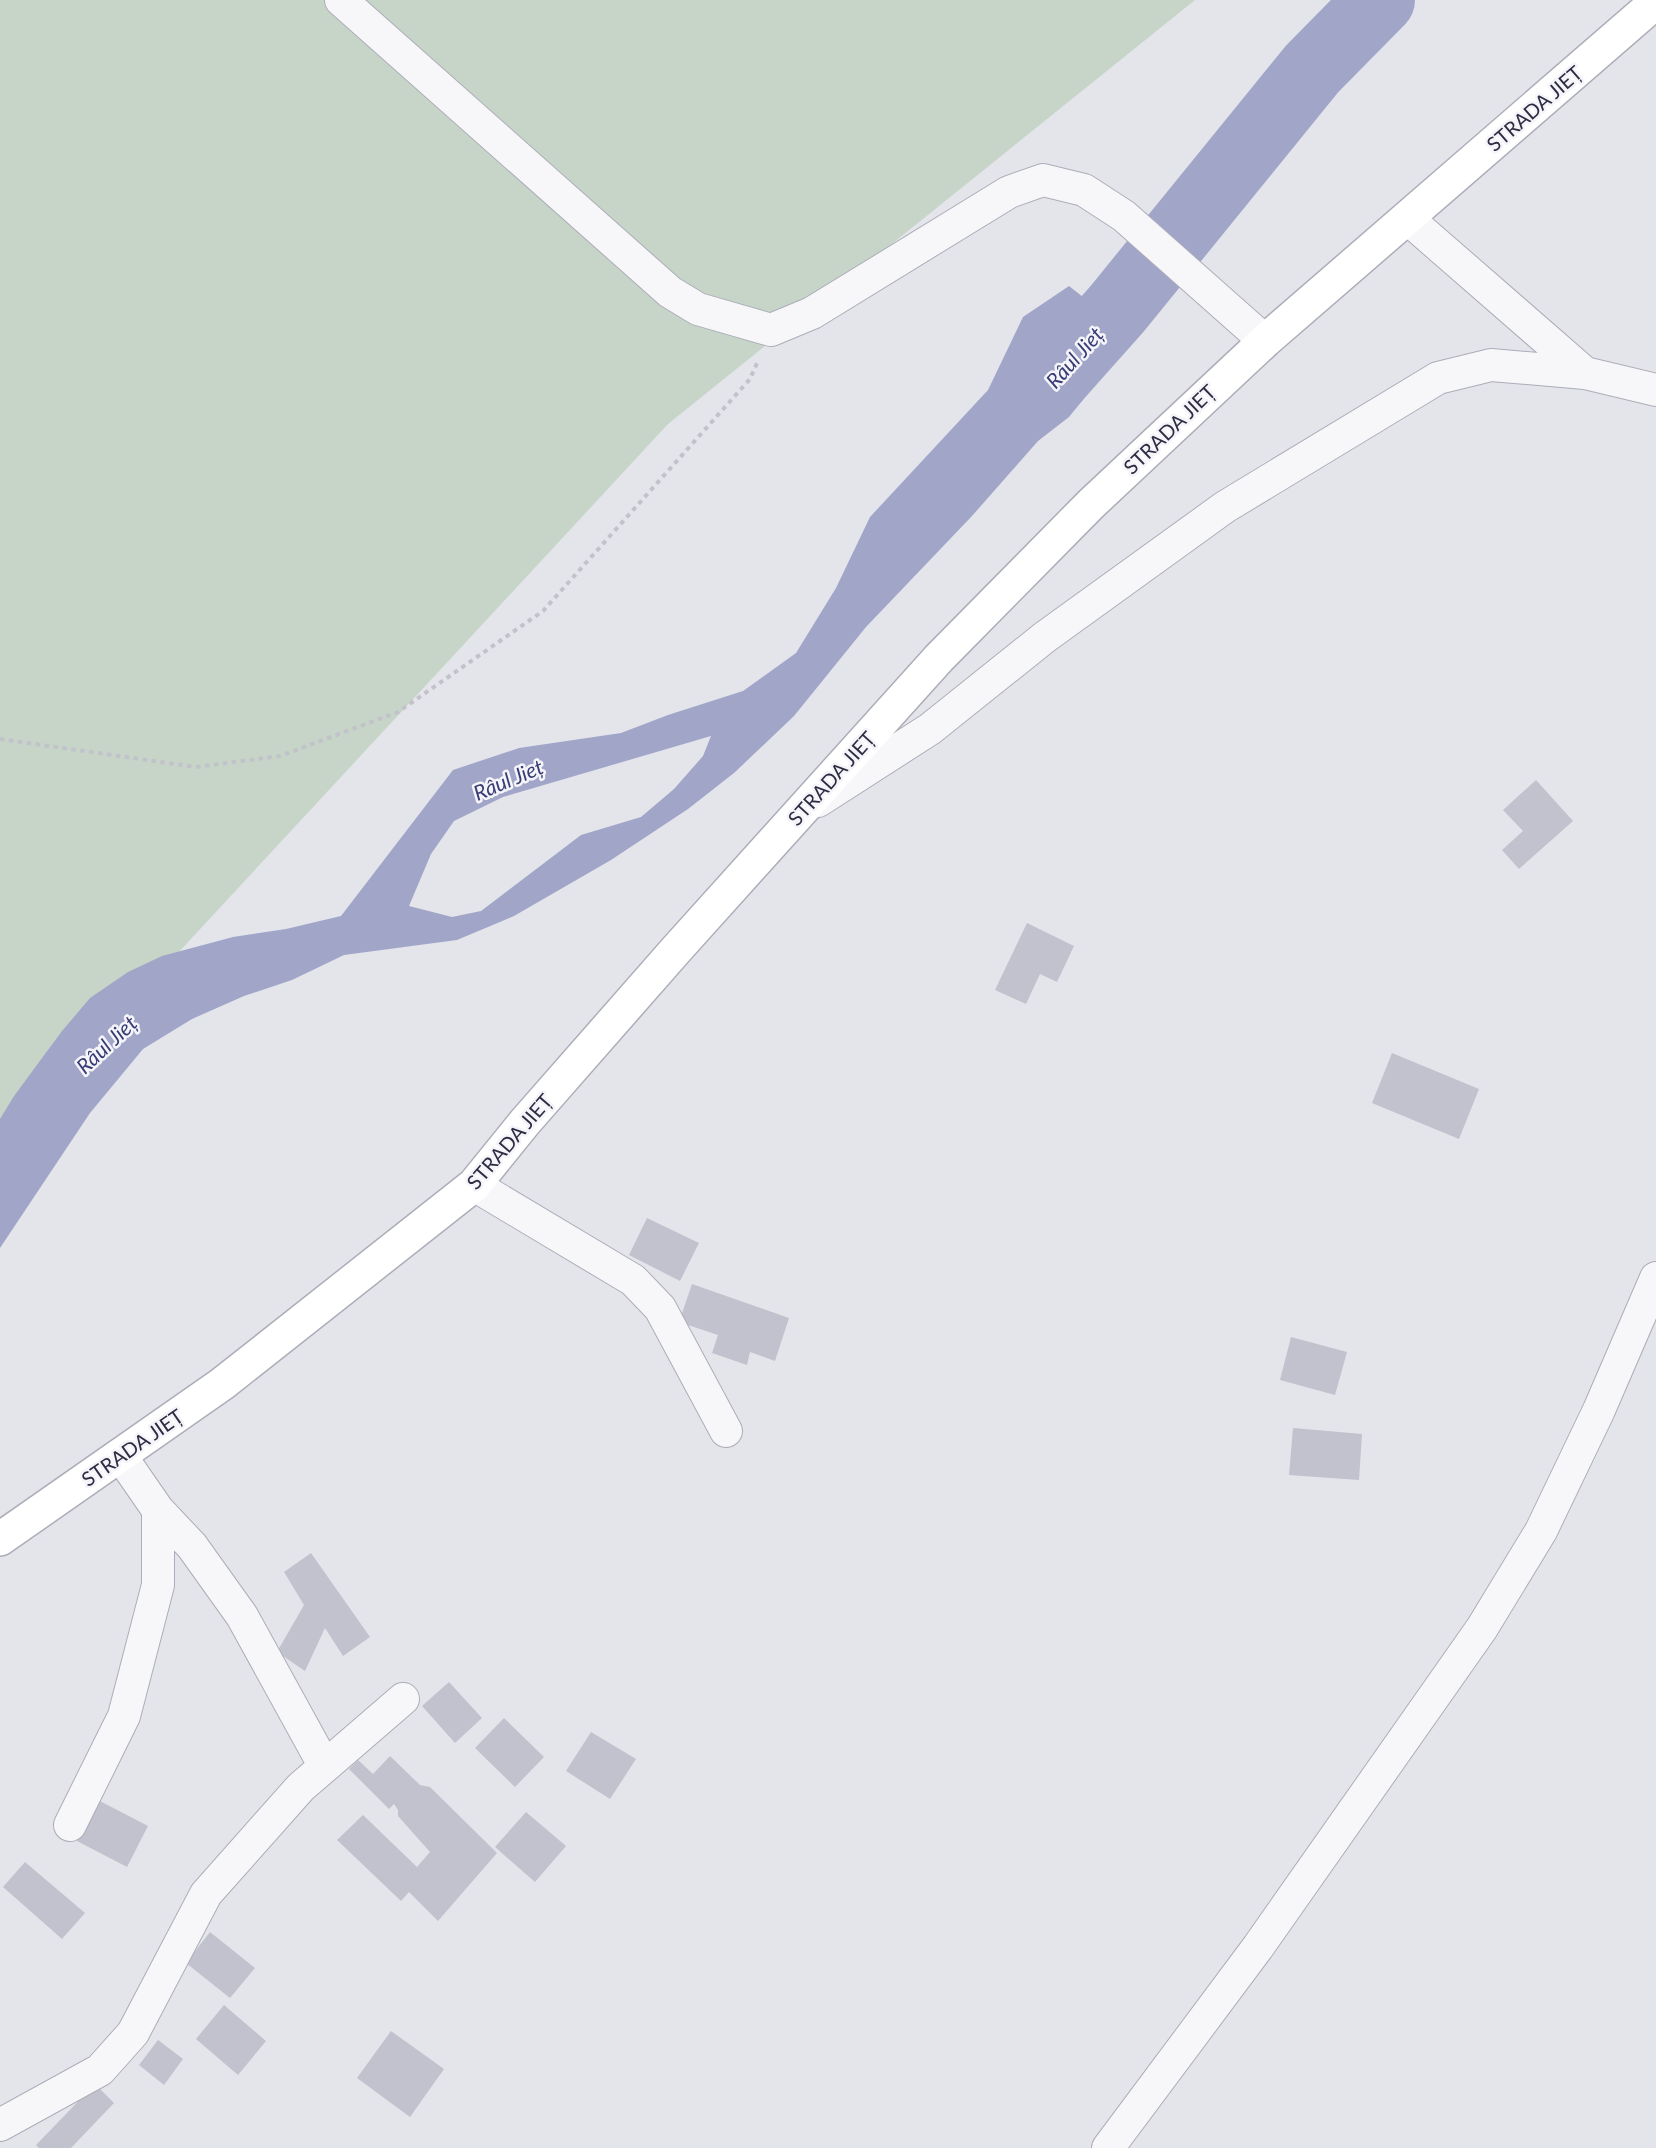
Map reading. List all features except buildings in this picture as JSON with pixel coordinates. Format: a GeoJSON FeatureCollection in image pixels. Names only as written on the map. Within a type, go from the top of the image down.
{"type":"FeatureCollection","features":[{"type":"Feature","properties":{"kind":"main road","name":"STRADA JIEȚ"},"geometry":{"type":"LineString","coordinates":[[0,1539],[222,1383],[474,1185],[525,1122],[939,658],[1092,504],[1265,341],[1656,2]]}},
{"type":"Feature","properties":{"kind":"street"},"geometry":{"type":"LineString","coordinates":[[340,0],[670,292],[698,309],[771,330],[812,314],[1009,192],[1043,180],[1084,190],[1124,216],[1265,341]]}},
{"type":"Feature","properties":{"kind":"street"},"geometry":{"type":"LineString","coordinates":[[1407,218],[1585,373]]}},
{"type":"Feature","properties":{"kind":"street"},"geometry":{"type":"LineString","coordinates":[[803,810],[930,729],[1045,636],[1226,507],[1438,378],[1491,365],[1585,373],[1656,390]]}},
{"type":"Feature","properties":{"kind":"street"},"geometry":{"type":"LineString","coordinates":[[474,1185],[633,1280],[660,1308],[726,1431]]}},
{"type":"Feature","properties":{"kind":"street"},"geometry":{"type":"LineString","coordinates":[[1108,2148],[1258,1947],[1482,1628],[1541,1531],[1599,1410],[1656,1278]]}},
{"type":"Feature","properties":{"kind":"street"},"geometry":{"type":"LineString","coordinates":[[120,1455],[158,1510],[192,1546],[242,1616],[324,1765]]}},
{"type":"Feature","properties":{"kind":"street"},"geometry":{"type":"LineString","coordinates":[[70,1825],[124,1716],[158,1585],[158,1510]]}},
{"type":"Feature","properties":{"kind":"street"},"geometry":{"type":"LineString","coordinates":[[0,2125],[100,2070],[133,2033],[206,1894],[324,1765],[403,1699]]}},
{"type":"Feature","properties":{"kind":"path"},"geometry":{"type":"LineString","coordinates":[[0,739],[196,767],[280,756],[398,712],[543,611],[750,379],[771,330]]}},
{"type":"Feature","properties":{"kind":"green space"},"geometry":{"type":"Polygon","coordinates":[[[0,0],[1195,0],[668,424],[0,1145],[0,0]]]}},
{"type":"Feature","properties":{"kind":"water"},"geometry":{"type":"Polygon","coordinates":[[[1069,286],[1131,335],[1069,417],[1038,441],[972,516],[866,627],[794,716],[734,773],[688,809],[611,860],[514,916],[457,940],[344,955],[292,980],[244,996],[192,1019],[143,1049],[90,1113],[0,1248],[0,1119],[14,1096],[62,1031],[90,998],[128,972],[162,956],[233,937],[286,929],[341,916],[453,770],[519,748],[621,733],[743,691],[796,653],[836,588],[870,517],[988,390],[1023,317],[1069,286]],[[711,736],[503,797],[454,821],[431,854],[409,906],[452,917],[481,911],[581,835],[641,817],[674,789],[703,756],[711,736]]]}},
{"type":"Feature","properties":{"kind":"waterway","name":"Râul Jieț"},"geometry":{"type":"LineString","coordinates":[[1044,391],[1117,309],[1312,69],[1380,0]]}}]}
